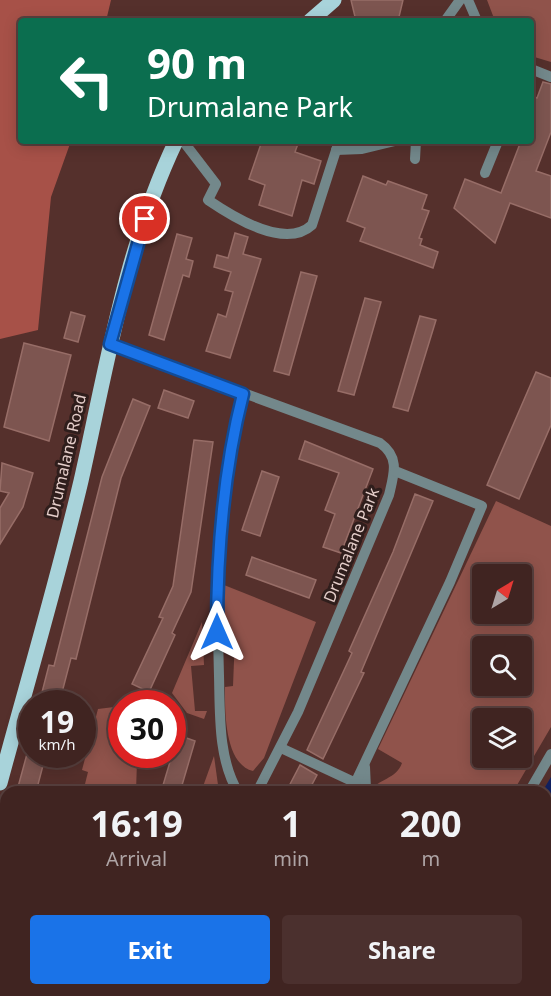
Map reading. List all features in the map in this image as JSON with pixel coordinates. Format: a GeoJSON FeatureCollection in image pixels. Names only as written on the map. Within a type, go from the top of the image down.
{"type":"FeatureCollection","features":[{"type":"Feature","properties":{"kind":"main road"},"geometry":{"type":"LineString","coordinates":[[313,18],[334,0]]}},
{"type":"Feature","properties":{"kind":"main road","name":"Drumalane Road"},"geometry":{"type":"LineString","coordinates":[[0,783],[80,482],[110,344],[133,254],[151,201],[175,144]]}},
{"type":"Feature","properties":{"kind":"street"},"geometry":{"type":"LineString","coordinates":[[447,18],[460,0]]}},
{"type":"Feature","properties":{"kind":"street"},"geometry":{"type":"LineString","coordinates":[[468,0],[476,18]]}},
{"type":"Feature","properties":{"kind":"street"},"geometry":{"type":"LineString","coordinates":[[534,70],[551,77]]}},
{"type":"Feature","properties":{"kind":"street"},"geometry":{"type":"LineString","coordinates":[[185,144],[216,183],[208,200],[234,218],[287,235],[306,231],[312,225],[338,146],[362,149],[383,144]]}},
{"type":"Feature","properties":{"kind":"street"},"geometry":{"type":"LineString","coordinates":[[415,159],[416,144]]}},
{"type":"Feature","properties":{"kind":"street"},"geometry":{"type":"LineString","coordinates":[[485,173],[497,144]]}},
{"type":"Feature","properties":{"kind":"street","name":"Drumalane Park"},"geometry":{"type":"LineString","coordinates":[[110,344],[380,443],[389,450],[395,471],[384,506],[281,748],[260,786]]}},
{"type":"Feature","properties":{"kind":"street"},"geometry":{"type":"LineString","coordinates":[[234,786],[231,782],[223,739],[217,583],[224,490],[243,394]]}},
{"type":"Feature","properties":{"kind":"street"},"geometry":{"type":"LineString","coordinates":[[354,786],[450,582],[482,506],[395,471]]}},
{"type":"Feature","properties":{"kind":"street"},"geometry":{"type":"LineString","coordinates":[[281,748],[352,786]]}},
{"type":"Feature","properties":{"kind":"street"},"geometry":{"type":"LineString","coordinates":[[532,786],[551,754]]}},
{"type":"Feature","properties":{"kind":"street"},"geometry":{"type":"LineString","coordinates":[[365,764],[366,786]]}},
{"type":"Feature","properties":{"kind":"shaded area"},"geometry":{"type":"Polygon","coordinates":[[[0,0],[111,0],[107,18],[18,18],[18,144],[70,144],[51,197],[38,330],[0,339],[0,0]]]}},
{"type":"Feature","properties":{"kind":"shaded area"},"geometry":{"type":"Polygon","coordinates":[[[487,0],[551,0],[551,62],[534,57],[534,18],[494,18],[487,0]]]}},
{"type":"Feature","properties":{"kind":"shaded area"},"geometry":{"type":"Polygon","coordinates":[[[496,501],[551,526],[551,727],[532,760],[532,708],[472,708],[472,768],[527,768],[517,786],[375,786],[399,769],[402,763],[378,749],[496,501]]]}},
{"type":"Feature","properties":{"kind":"shaded area"},"geometry":{"type":"Polygon","coordinates":[[[224,585],[316,622],[264,758],[253,771],[243,766],[236,758],[228,735],[225,687],[233,686],[235,636],[225,633],[224,585]]]}},
{"type":"Feature","properties":{"kind":"shaded area"},"geometry":{"type":"Polygon","coordinates":[[[202,622],[204,665],[191,666],[195,711],[207,711],[204,719],[186,712],[186,690],[173,690],[202,622]]]}},
{"type":"Feature","properties":{"kind":"shaded area"},"geometry":{"type":"Polygon","coordinates":[[[108,708],[108,768],[137,768],[136,786],[84,786],[88,772],[82,770],[83,768],[96,768],[98,709],[108,708]]]}},
{"type":"Feature","properties":{"kind":"shaded area"},"geometry":{"type":"Polygon","coordinates":[[[214,756],[218,786],[203,786],[214,756]]]}},
{"type":"Feature","properties":{"kind":"shaded area"},"geometry":{"type":"Polygon","coordinates":[[[551,777],[551,786],[546,786],[551,777]]]}},
{"type":"Feature","properties":{"kind":"building"},"geometry":{"type":"Polygon","coordinates":[[[351,0],[403,0],[399,18],[355,18],[351,0]]]}},
{"type":"Feature","properties":{"kind":"building"},"geometry":{"type":"Polygon","coordinates":[[[543,82],[551,84],[551,132],[536,171],[551,176],[551,218],[510,203],[495,243],[454,208],[465,179],[501,193],[520,144],[534,144],[534,97],[537,98],[543,82]]]}},
{"type":"Feature","properties":{"kind":"building"},"geometry":{"type":"Polygon","coordinates":[[[261,144],[298,144],[295,152],[321,161],[314,184],[302,180],[292,216],[259,205],[265,185],[249,179],[261,144]]]}},
{"type":"Feature","properties":{"kind":"building"},"geometry":{"type":"Polygon","coordinates":[[[363,176],[386,185],[388,181],[427,195],[422,209],[429,211],[419,238],[422,239],[420,245],[438,252],[433,268],[360,241],[365,228],[347,221],[363,176]]]}},
{"type":"Feature","properties":{"kind":"building"},"geometry":{"type":"Polygon","coordinates":[[[235,233],[248,237],[243,254],[261,259],[230,358],[206,351],[218,314],[226,317],[233,292],[225,290],[231,272],[214,267],[217,255],[228,258],[235,233]]]}},
{"type":"Feature","properties":{"kind":"building"},"geometry":{"type":"Polygon","coordinates":[[[177,234],[192,238],[186,259],[193,261],[189,277],[183,275],[164,340],[149,335],[177,234]]]}},
{"type":"Feature","properties":{"kind":"building"},"geometry":{"type":"Polygon","coordinates":[[[301,272],[317,276],[289,375],[274,371],[301,272]]]}},
{"type":"Feature","properties":{"kind":"building"},"geometry":{"type":"Polygon","coordinates":[[[365,298],[381,302],[354,395],[338,391],[365,298]]]}},
{"type":"Feature","properties":{"kind":"building"},"geometry":{"type":"Polygon","coordinates":[[[71,312],[85,316],[78,342],[64,338],[71,312]]]}},
{"type":"Feature","properties":{"kind":"building"},"geometry":{"type":"Polygon","coordinates":[[[420,316],[436,320],[408,411],[393,407],[420,316]]]}},
{"type":"Feature","properties":{"kind":"building"},"geometry":{"type":"Polygon","coordinates":[[[24,343],[71,355],[49,441],[4,427],[24,343]]]}},
{"type":"Feature","properties":{"kind":"building"},"geometry":{"type":"Polygon","coordinates":[[[536,372],[551,378],[551,425],[519,499],[487,485],[536,372]]]}},
{"type":"Feature","properties":{"kind":"building"},"geometry":{"type":"Polygon","coordinates":[[[164,390],[194,401],[188,418],[158,408],[164,390]]]}},
{"type":"Feature","properties":{"kind":"building"},"geometry":{"type":"Polygon","coordinates":[[[133,399],[150,406],[121,478],[76,659],[71,658],[63,690],[43,690],[49,665],[54,666],[102,477],[133,399]]]}},
{"type":"Feature","properties":{"kind":"building"},"geometry":{"type":"Polygon","coordinates":[[[194,440],[213,442],[191,592],[172,633],[175,635],[150,690],[145,690],[132,684],[163,618],[159,617],[173,586],[194,440]]]}},
{"type":"Feature","properties":{"kind":"building"},"geometry":{"type":"Polygon","coordinates":[[[305,441],[373,469],[341,553],[323,547],[335,514],[325,510],[339,473],[299,459],[305,441]]]}},
{"type":"Feature","properties":{"kind":"building"},"geometry":{"type":"Polygon","coordinates":[[[2,463],[33,473],[23,507],[0,544],[0,508],[9,493],[0,491],[2,463]]]}},
{"type":"Feature","properties":{"kind":"building"},"geometry":{"type":"Polygon","coordinates":[[[262,471],[279,477],[260,536],[242,530],[262,471]]]}},
{"type":"Feature","properties":{"kind":"building"},"geometry":{"type":"Polygon","coordinates":[[[415,494],[433,501],[361,672],[364,673],[323,759],[307,750],[352,653],[349,651],[393,552],[415,494]]]}},
{"type":"Feature","properties":{"kind":"building"},"geometry":{"type":"Polygon","coordinates":[[[252,557],[316,580],[309,598],[246,575],[252,557]]]}},
{"type":"Feature","properties":{"kind":"building"},"geometry":{"type":"Polygon","coordinates":[[[186,738],[195,741],[182,786],[163,786],[168,768],[186,768],[186,738]]]}},
{"type":"Feature","properties":{"kind":"building"},"geometry":{"type":"Polygon","coordinates":[[[300,765],[317,775],[311,786],[289,786],[300,765]]]}},
{"type":"Feature","properties":{"kind":"building"},"geometry":{"type":"Polygon","coordinates":[[[23,768],[42,768],[38,786],[18,786],[23,768]]]}},
{"type":"Feature","properties":{"kind":"route"},"geometry":{"type":"LineString","coordinates":[[145,219],[133,254],[110,344],[243,394],[224,490],[217,583],[217,632]]}}]}
